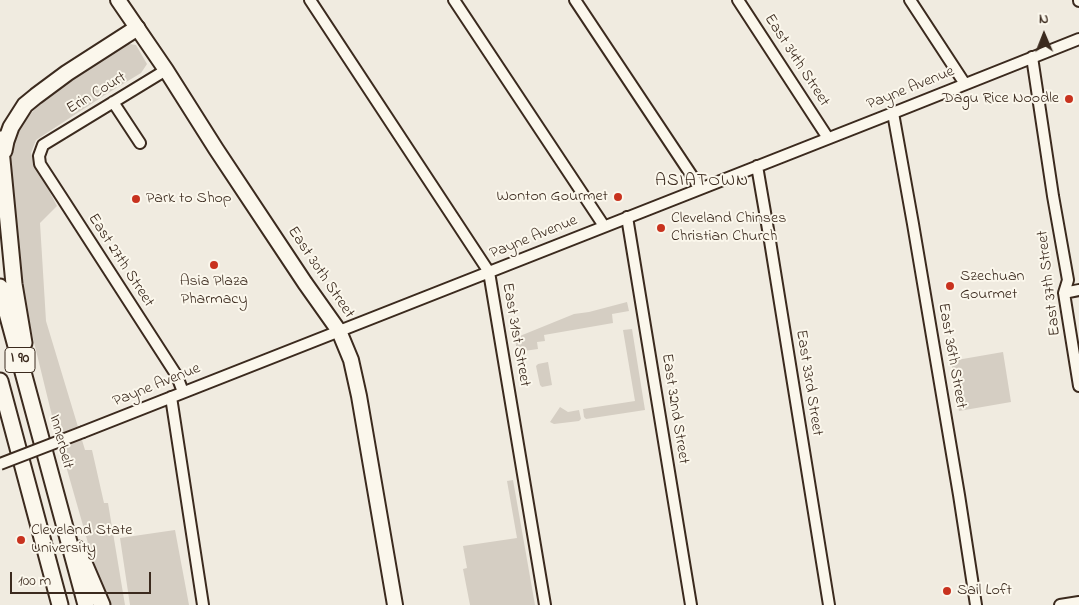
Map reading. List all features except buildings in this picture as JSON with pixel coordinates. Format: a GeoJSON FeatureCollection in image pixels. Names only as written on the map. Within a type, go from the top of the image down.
{"type":"FeatureCollection","features":[{"type":"Feature","properties":{"kind":"highway"},"geometry":{"type":"LineString","coordinates":[[2,162],[6,140],[11,127],[25,105],[67,73],[137,28]]}},
{"type":"Feature","properties":{"kind":"highway"},"geometry":{"type":"LineString","coordinates":[[0,139],[14,284],[40,433]]}},
{"type":"Feature","properties":{"kind":"highway","name":"Innerbelt"},"geometry":{"type":"LineString","coordinates":[[0,287],[86,605]]}},
{"type":"Feature","properties":{"kind":"highway","name":"I 90"},"geometry":{"type":"LineString","coordinates":[[0,381],[60,605]]}},
{"type":"Feature","properties":{"kind":"highway"},"geometry":{"type":"LineString","coordinates":[[0,402],[14,438]]}},
{"type":"Feature","properties":{"kind":"highway"},"geometry":{"type":"LineString","coordinates":[[60,510],[102,605]]}},
{"type":"Feature","properties":{"kind":"highway"},"geometry":{"type":"LineString","coordinates":[[53,581],[56,605]]}},
{"type":"Feature","properties":{"kind":"main road","name":"East 30th Street"},"geometry":{"type":"LineString","coordinates":[[118,0],[338,331],[351,360],[359,396],[395,605]]}},
{"type":"Feature","properties":{"kind":"street","name":"East 31st Street"},"geometry":{"type":"LineString","coordinates":[[310,0],[489,272],[545,605]]}},
{"type":"Feature","properties":{"kind":"street"},"geometry":{"type":"LineString","coordinates":[[454,0],[604,226]]}},
{"type":"Feature","properties":{"kind":"street"},"geometry":{"type":"LineString","coordinates":[[575,0],[700,188]]}},
{"type":"Feature","properties":{"kind":"street","name":"East 34th Street"},"geometry":{"type":"LineString","coordinates":[[738,0],[828,138]]}},
{"type":"Feature","properties":{"kind":"street"},"geometry":{"type":"LineString","coordinates":[[910,0],[965,84]]}},
{"type":"Feature","properties":{"kind":"street","name":"Payne Avenue"},"geometry":{"type":"LineString","coordinates":[[0,464],[1079,39]]}},
{"type":"Feature","properties":{"kind":"street","name":"East 37th Street"},"geometry":{"type":"LineString","coordinates":[[1032,57],[1068,280],[1064,292],[1079,386]]}},
{"type":"Feature","properties":{"kind":"street","name":"Erin Court"},"geometry":{"type":"LineString","coordinates":[[43,145],[166,70]]}},
{"type":"Feature","properties":{"kind":"street"},"geometry":{"type":"LineString","coordinates":[[113,102],[140,143]]}},
{"type":"Feature","properties":{"kind":"street","name":"East 36th Street"},"geometry":{"type":"LineString","coordinates":[[893,113],[959,495],[976,605]]}},
{"type":"Feature","properties":{"kind":"street","name":"East 27th Street"},"geometry":{"type":"LineString","coordinates":[[43,145],[39,156],[40,164],[177,376],[183,392]]}},
{"type":"Feature","properties":{"kind":"street","name":"East 33rd Street"},"geometry":{"type":"LineString","coordinates":[[757,166],[829,605]]}},
{"type":"Feature","properties":{"kind":"street","name":"East 32nd Street"},"geometry":{"type":"LineString","coordinates":[[627,217],[692,605]]}},
{"type":"Feature","properties":{"kind":"street"},"geometry":{"type":"LineString","coordinates":[[1064,292],[1079,290]]}},
{"type":"Feature","properties":{"kind":"street"},"geometry":{"type":"LineString","coordinates":[[171,397],[203,605]]}},
{"type":"Feature","properties":{"kind":"street"},"geometry":{"type":"LineString","coordinates":[[1060,605],[1079,602]]}},
{"type":"Feature","properties":{"kind":"shaded area"},"geometry":{"type":"Polygon","coordinates":[[[123,43],[136,45],[147,64],[141,73],[36,140],[31,153],[57,206],[40,223],[46,321],[85,450],[92,450],[104,503],[108,503],[125,605],[110,605],[92,557],[54,424],[31,330],[22,282],[10,161],[17,133],[22,124],[41,102],[123,43]]]}},
{"type":"Feature","properties":{"kind":"shaded area"},"geometry":{"type":"Polygon","coordinates":[[[627,302],[629,311],[612,314],[613,323],[544,335],[545,341],[537,342],[538,349],[517,352],[515,338],[574,314],[627,302]]]}},
{"type":"Feature","properties":{"kind":"shaded area"},"geometry":{"type":"Polygon","coordinates":[[[632,329],[645,410],[586,419],[583,409],[635,401],[623,330],[632,329]]]}},
{"type":"Feature","properties":{"kind":"shaded area"},"geometry":{"type":"Polygon","coordinates":[[[1003,352],[1011,402],[959,411],[951,361],[1003,352]]]}},
{"type":"Feature","properties":{"kind":"shaded area"},"geometry":{"type":"Polygon","coordinates":[[[548,362],[552,385],[542,387],[536,366],[548,362]]]}},
{"type":"Feature","properties":{"kind":"shaded area"},"geometry":{"type":"Polygon","coordinates":[[[560,407],[568,412],[579,410],[581,419],[579,421],[554,424],[550,422],[560,407]]]}},
{"type":"Feature","properties":{"kind":"shaded area"},"geometry":{"type":"Polygon","coordinates":[[[513,480],[535,605],[470,605],[463,569],[467,568],[463,546],[517,538],[507,481],[513,480]]]}},
{"type":"Feature","properties":{"kind":"shaded area"},"geometry":{"type":"Polygon","coordinates":[[[175,530],[189,605],[130,605],[120,538],[175,530]]]}},
{"type":"Feature","properties":{"kind":"place","name":"Dagu Rice Noodle"},"geometry":{"type":"Point","coordinates":[1069,99]}},
{"type":"Feature","properties":{"kind":"place","name":"Wonton Gourmet"},"geometry":{"type":"Point","coordinates":[618,197]}},
{"type":"Feature","properties":{"kind":"place","name":"Park to Shop"},"geometry":{"type":"Point","coordinates":[136,199]}},
{"type":"Feature","properties":{"kind":"place","name":"Cleveland Chinses Christian Church"},"geometry":{"type":"Point","coordinates":[661,228]}},
{"type":"Feature","properties":{"kind":"place","name":"Asia Plaza Pharmacy"},"geometry":{"type":"Point","coordinates":[214,265]}},
{"type":"Feature","properties":{"kind":"place","name":"Szechuan Gourmet"},"geometry":{"type":"Point","coordinates":[950,286]}},
{"type":"Feature","properties":{"kind":"place","name":"Cleveland State University"},"geometry":{"type":"Point","coordinates":[21,540]}},
{"type":"Feature","properties":{"kind":"place","name":"Sail Loft"},"geometry":{"type":"Point","coordinates":[947,591]}},
{"type":"Feature","properties":{"kind":"district","name":"ASIATOWN"},"geometry":{"type":"Point","coordinates":[702,182]}}]}
